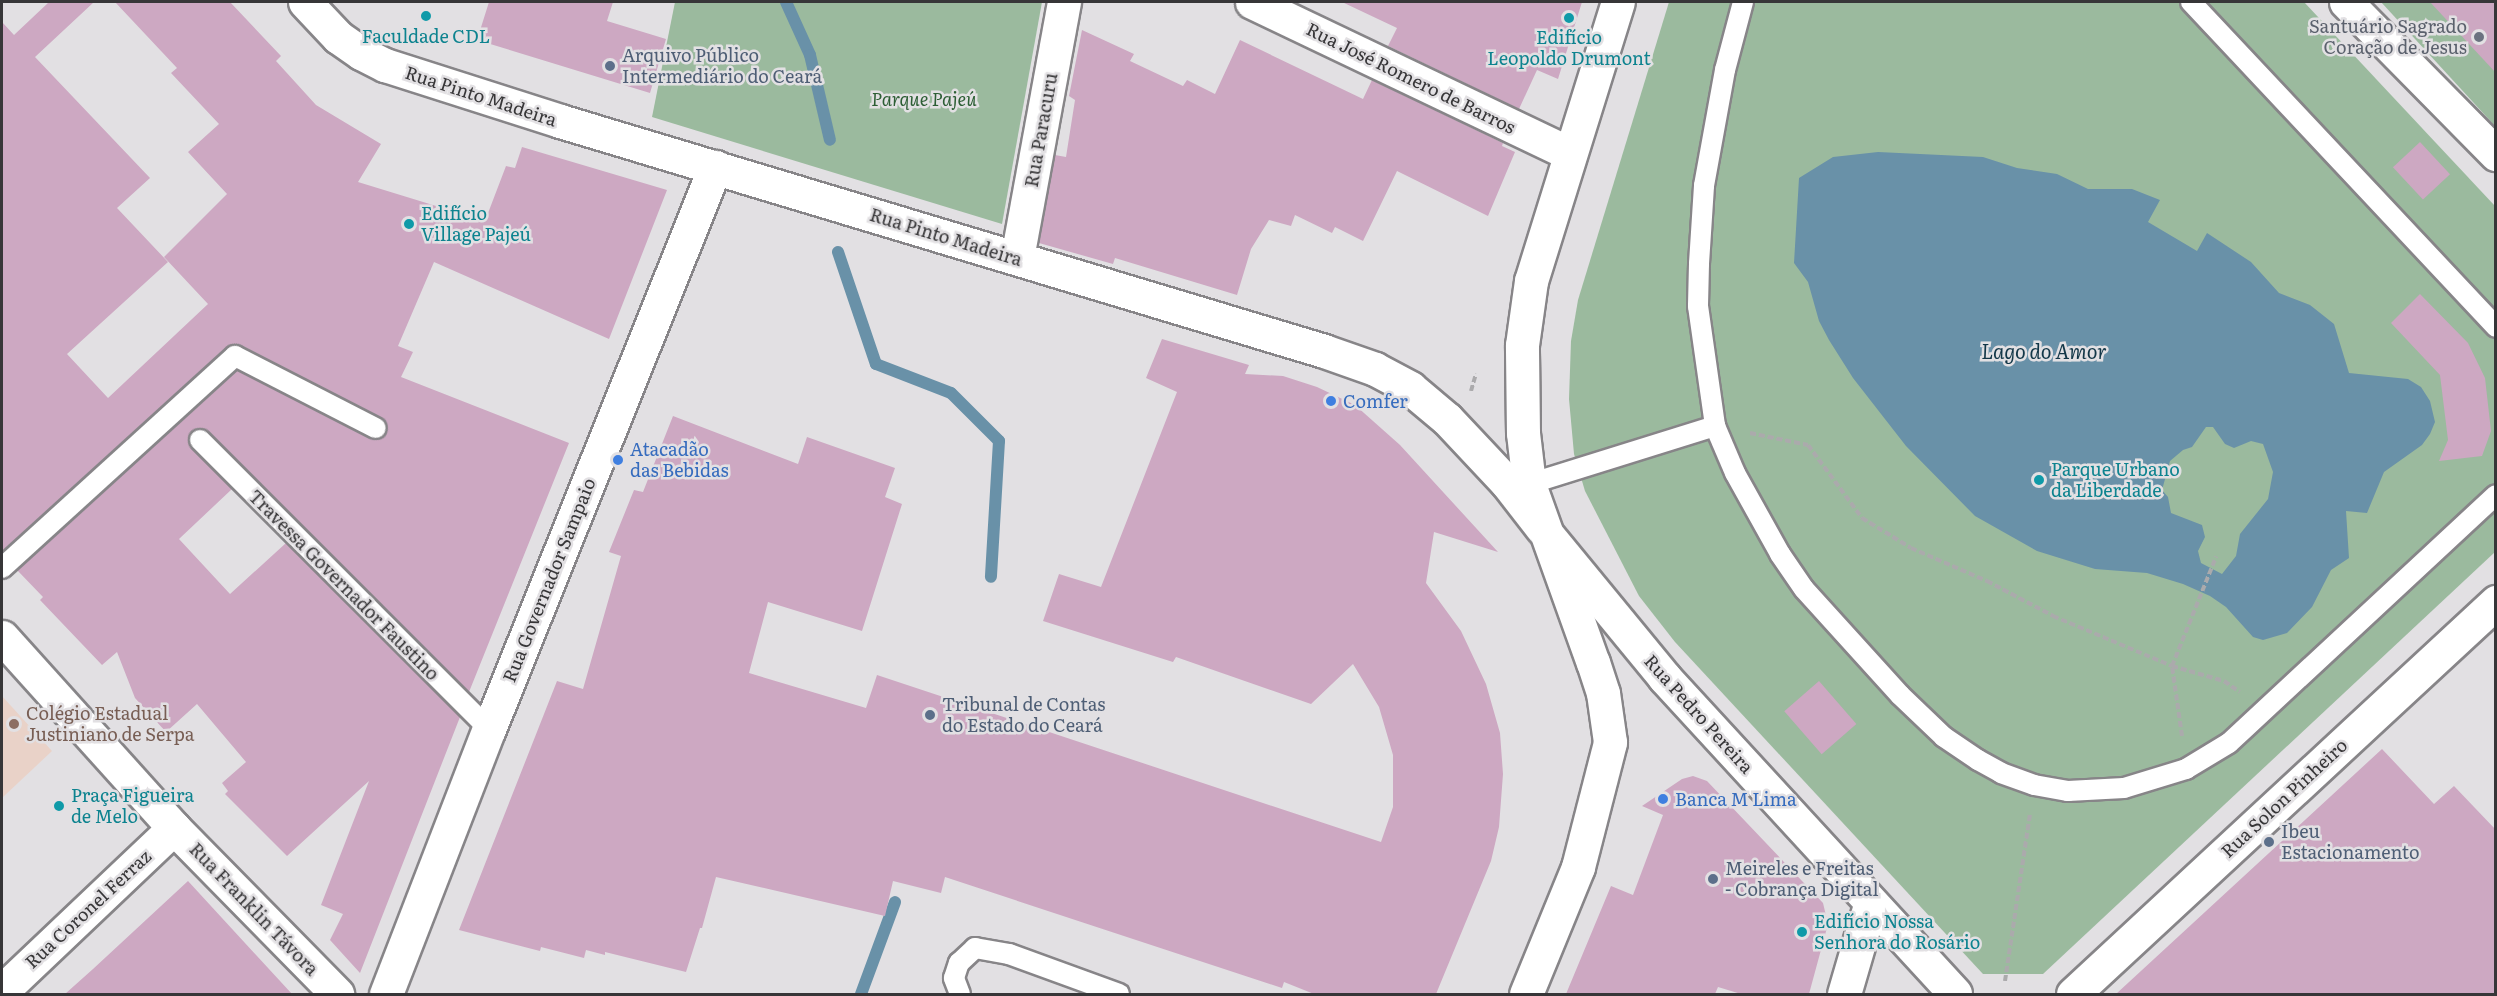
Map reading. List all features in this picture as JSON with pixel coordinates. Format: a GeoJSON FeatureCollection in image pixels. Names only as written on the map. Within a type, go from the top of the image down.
{"type":"FeatureCollection","features":[{"type":"Feature","properties":{"kind":"street","name":"Rua Pinto Madeira"},"geometry":{"type":"LineString","coordinates":[[305,2],[338,37],[361,53],[385,65],[1375,369],[1410,388],[1447,419],[1507,483],[1547,534]]}},
{"type":"Feature","properties":{"kind":"street","name":"Rua Paracuru"},"geometry":{"type":"LineString","coordinates":[[1017,258],[1064,2]]}},
{"type":"Feature","properties":{"kind":"street","name":"Rua José Romero de Barros"},"geometry":{"type":"LineString","coordinates":[[1252,2],[1570,154]]}},
{"type":"Feature","properties":{"kind":"street"},"geometry":{"type":"LineString","coordinates":[[1526,994],[1578,867],[1610,742],[1600,683],[1529,484],[1523,433],[1522,345],[1531,281],[1618,2]]}},
{"type":"Feature","properties":{"kind":"street"},"geometry":{"type":"LineString","coordinates":[[2346,2],[2496,154]]}},
{"type":"Feature","properties":{"kind":"street","name":"Rua Governador Sampaio"},"geometry":{"type":"LineString","coordinates":[[386,994],[489,729],[715,167]]}},
{"type":"Feature","properties":{"kind":"street","name":"Rua Pedro Pereira"},"geometry":{"type":"LineString","coordinates":[[1547,534],[1664,677],[1870,905],[1955,994]]}},
{"type":"Feature","properties":{"kind":"street","name":"Rua Solon Pinheiro"},"geometry":{"type":"LineString","coordinates":[[2073,994],[2496,602]]}},
{"type":"Feature","properties":{"kind":"street","name":"Rua Franklin Távora"},"geometry":{"type":"LineString","coordinates":[[2,637],[174,828],[337,994]]}},
{"type":"Feature","properties":{"kind":"street","name":"Rua Coronel Ferraz"},"geometry":{"type":"LineString","coordinates":[[2,990],[174,828]]}},
{"type":"Feature","properties":{"kind":"street"},"geometry":{"type":"LineString","coordinates":[[1844,994],[1870,905]]}},
{"type":"Feature","properties":{"kind":"lane"},"geometry":{"type":"LineString","coordinates":[[1743,2],[1725,70],[1704,186],[1698,306],[1715,426],[1735,473],[1780,554],[1804,589],[1834,625],[1944,737],[2001,773],[2034,785],[2068,790],[2124,788],[2186,769],[2229,743],[2496,495]]}},
{"type":"Feature","properties":{"kind":"lane"},"geometry":{"type":"LineString","coordinates":[[2191,2],[2496,327]]}},
{"type":"Feature","properties":{"kind":"lane"},"geometry":{"type":"LineString","coordinates":[[2,568],[235,356],[376,428]]}},
{"type":"Feature","properties":{"kind":"lane"},"geometry":{"type":"LineString","coordinates":[[1529,484],[1715,426]]}},
{"type":"Feature","properties":{"kind":"lane","name":"Travessa Governador Faustino"},"geometry":{"type":"LineString","coordinates":[[200,440],[489,729]]}},
{"type":"Feature","properties":{"kind":"lane"},"geometry":{"type":"LineString","coordinates":[[960,994],[954,978],[959,963],[975,948],[1010,954],[1119,994]]}},
{"type":"Feature","properties":{"kind":"path"},"geometry":{"type":"LineString","coordinates":[[1715,426],[1808,445],[1862,518],[1911,548],[1987,581],[2053,616],[2172,666],[2224,681],[2266,710]]}},
{"type":"Feature","properties":{"kind":"path"},"geometry":{"type":"LineString","coordinates":[[2186,769],[2172,666],[2216,557]]}},
{"type":"Feature","properties":{"kind":"path"},"geometry":{"type":"LineString","coordinates":[[2005,981],[2034,785]]}},
{"type":"Feature","properties":{"kind":"shaded area","name":"Colégio Estadual Justiniano de Serpa"},"geometry":{"type":"Polygon","coordinates":[[[2,696],[52,751],[2,798],[2,696]]]}},
{"type":"Feature","properties":{"kind":"green space","name":"Parque Pajeú"},"geometry":{"type":"Polygon","coordinates":[[[675,2],[1042,2],[1002,224],[652,117],[675,2]]]}},
{"type":"Feature","properties":{"kind":"green space","name":"Parque Urbano da Liberdade"},"geometry":{"type":"Polygon","coordinates":[[[1669,2],[2304,2],[2495,206],[2495,552],[2043,974],[1983,974],[1675,642],[1639,596],[1585,491],[1574,454],[1569,399],[1571,341],[1578,300],[1669,2]]]}},
{"type":"Feature","properties":{"kind":"green space"},"geometry":{"type":"Polygon","coordinates":[[[2381,2],[2495,2],[2495,126],[2381,2]]]}},
{"type":"Feature","properties":{"kind":"water","name":"Lago do Amor"},"geometry":{"type":"Polygon","coordinates":[[[1878,152],[1983,157],[2017,168],[2057,174],[2088,189],[2132,189],[2160,200],[2148,222],[2197,251],[2207,233],[2251,262],[2279,293],[2310,305],[2334,324],[2349,373],[2408,379],[2421,387],[2430,401],[2435,422],[2430,434],[2422,445],[2384,472],[2367,513],[2346,511],[2349,558],[2331,570],[2312,607],[2287,633],[2263,640],[2253,637],[2226,607],[2210,596],[2183,584],[2147,573],[2095,569],[2037,551],[1975,516],[1906,446],[1853,378],[1819,321],[1808,282],[1794,263],[1799,178],[1833,157],[1878,152]],[[2206,427],[2192,447],[2183,450],[2170,461],[2162,490],[2168,497],[2171,513],[2202,525],[2205,537],[2198,551],[2201,563],[2222,574],[2236,556],[2240,534],[2268,499],[2273,472],[2263,444],[2251,441],[2234,448],[2225,444],[2213,427],[2206,427]]]}},
{"type":"Feature","properties":{"kind":"building"},"geometry":{"type":"Polygon","coordinates":[[[49,2],[94,2],[35,57],[150,178],[117,208],[168,262],[67,354],[108,398],[208,304],[164,257],[227,194],[188,152],[219,124],[171,73],[177,68],[115,2],[230,2],[281,56],[276,61],[316,105],[381,144],[358,182],[485,221],[506,166],[515,168],[522,147],[667,190],[609,339],[434,262],[398,346],[413,352],[401,377],[569,443],[469,692],[208,432],[197,428],[189,436],[192,448],[232,489],[179,539],[230,594],[286,543],[460,717],[360,973],[330,940],[343,914],[321,905],[369,781],[287,856],[225,794],[228,791],[222,783],[246,762],[197,704],[166,732],[135,698],[117,652],[102,665],[40,600],[43,597],[17,570],[237,370],[371,439],[377,440],[386,434],[386,421],[240,345],[233,344],[2,552],[2,22],[14,35],[49,2]]]}},
{"type":"Feature","properties":{"kind":"building","name":"Arquivo Público Intermediário do Ceará"},"geometry":{"type":"Polygon","coordinates":[[[489,2],[613,2],[607,21],[666,39],[650,93],[477,40],[489,2]]]}},
{"type":"Feature","properties":{"kind":"building"},"geometry":{"type":"Polygon","coordinates":[[[1342,2],[1582,2],[1558,79],[1537,70],[1519,109],[1388,46],[1397,28],[1342,2]]]}},
{"type":"Feature","properties":{"kind":"building","name":"Santuário Sagrado Coração de Jesus"},"geometry":{"type":"Polygon","coordinates":[[[2430,2],[2496,2],[2496,73],[2430,2]]]}},
{"type":"Feature","properties":{"kind":"building"},"geometry":{"type":"Polygon","coordinates":[[[1082,30],[1134,54],[1130,61],[1183,86],[1187,80],[1215,94],[1240,40],[1363,99],[1372,80],[1503,143],[1502,146],[1515,152],[1488,216],[1397,171],[1363,241],[1335,227],[1332,233],[1295,215],[1291,226],[1269,220],[1251,249],[1237,295],[1115,258],[1113,264],[1039,243],[1055,155],[1066,157],[1075,100],[1069,96],[1082,30]]]}},
{"type":"Feature","properties":{"kind":"building"},"geometry":{"type":"Polygon","coordinates":[[[2420,142],[2450,174],[2423,199],[2393,167],[2420,142]]]}},
{"type":"Feature","properties":{"kind":"building"},"geometry":{"type":"Polygon","coordinates":[[[2420,294],[2468,343],[2485,378],[2491,431],[2482,456],[2439,461],[2448,440],[2440,375],[2391,323],[2420,294]]]}},
{"type":"Feature","properties":{"kind":"building"},"geometry":{"type":"Polygon","coordinates":[[[1162,339],[1249,365],[1245,374],[1283,376],[1317,387],[1355,405],[1400,445],[1498,552],[1434,532],[1426,583],[1461,631],[1486,684],[1500,733],[1503,774],[1499,827],[1491,861],[1436,994],[1314,994],[1284,982],[1282,988],[945,877],[941,893],[893,881],[885,916],[716,877],[702,928],[700,928],[686,972],[605,952],[605,955],[586,950],[584,958],[541,947],[540,951],[459,930],[557,681],[583,689],[621,556],[609,552],[634,490],[643,492],[673,416],[798,464],[807,437],[895,468],[885,497],[902,504],[862,631],[768,602],[749,673],[866,708],[877,675],[1381,842],[1393,807],[1393,755],[1379,707],[1353,664],[1311,704],[1176,657],[1173,662],[1043,621],[1059,574],[1101,587],[1177,392],[1146,378],[1162,339]]]}},
{"type":"Feature","properties":{"kind":"building"},"geometry":{"type":"Polygon","coordinates":[[[1819,681],[1856,724],[1822,754],[1784,711],[1819,681]]]}},
{"type":"Feature","properties":{"kind":"building"},"geometry":{"type":"Polygon","coordinates":[[[2382,749],[2434,804],[2454,786],[2496,830],[2496,994],[2116,994],[2382,749]]]}},
{"type":"Feature","properties":{"kind":"building","name":"Meireles e Freitas - Cobrança Digital"},"geometry":{"type":"Polygon","coordinates":[[[1693,776],[1707,781],[1823,903],[1828,924],[1809,994],[1741,994],[1718,987],[1715,994],[1566,994],[1611,886],[1633,895],[1663,815],[1642,806],[1682,779],[1693,776]]]}},
{"type":"Feature","properties":{"kind":"building"},"geometry":{"type":"Polygon","coordinates":[[[188,881],[292,994],[65,994],[93,969],[188,881]]]}},
{"type":"Feature","properties":{"kind":"waterway"},"geometry":{"type":"LineString","coordinates":[[786,2],[810,55],[830,140]]}},
{"type":"Feature","properties":{"kind":"waterway"},"geometry":{"type":"LineString","coordinates":[[838,252],[876,364],[951,393],[999,441],[991,577]]}},
{"type":"Feature","properties":{"kind":"waterway"},"geometry":{"type":"LineString","coordinates":[[861,994],[895,902]]}},
{"type":"Feature","properties":{"kind":"place","name":"Faculdade CDL"},"geometry":{"type":"Point","coordinates":[426,16]}},
{"type":"Feature","properties":{"kind":"place","name":"Edifício Leopoldo Drumont"},"geometry":{"type":"Point","coordinates":[1569,18]}},
{"type":"Feature","properties":{"kind":"place","name":"Santuário Sagrado Coração de Jesus"},"geometry":{"type":"Point","coordinates":[2479,37]}},
{"type":"Feature","properties":{"kind":"place","name":"Arquivo Público Intermediário do Ceará"},"geometry":{"type":"Point","coordinates":[610,66]}},
{"type":"Feature","properties":{"kind":"place","name":"Edifício Village Pajeú"},"geometry":{"type":"Point","coordinates":[409,224]}},
{"type":"Feature","properties":{"kind":"place","name":"Comfer"},"geometry":{"type":"Point","coordinates":[1331,401]}},
{"type":"Feature","properties":{"kind":"place","name":"Atacadão das Bebidas"},"geometry":{"type":"Point","coordinates":[618,460]}},
{"type":"Feature","properties":{"kind":"place","name":"Parque Urbano da Liberdade"},"geometry":{"type":"Point","coordinates":[2039,480]}},
{"type":"Feature","properties":{"kind":"place","name":"Tribunal de Contas do Estado do Ceará"},"geometry":{"type":"Point","coordinates":[930,715]}},
{"type":"Feature","properties":{"kind":"place","name":"Colégio Estadual Justiniano de Serpa"},"geometry":{"type":"Point","coordinates":[14,724]}},
{"type":"Feature","properties":{"kind":"place","name":"Banca M Lima"},"geometry":{"type":"Point","coordinates":[1663,799]}},
{"type":"Feature","properties":{"kind":"place","name":"Praça Figueira de Melo"},"geometry":{"type":"Point","coordinates":[59,806]}},
{"type":"Feature","properties":{"kind":"place","name":"Ibeu Estacionamento"},"geometry":{"type":"Point","coordinates":[2269,842]}},
{"type":"Feature","properties":{"kind":"place","name":"Meireles e Freitas - Cobrança Digital"},"geometry":{"type":"Point","coordinates":[1713,879]}},
{"type":"Feature","properties":{"kind":"place","name":"Edifício Nossa Senhora do Rosário"},"geometry":{"type":"Point","coordinates":[1802,932]}}]}
